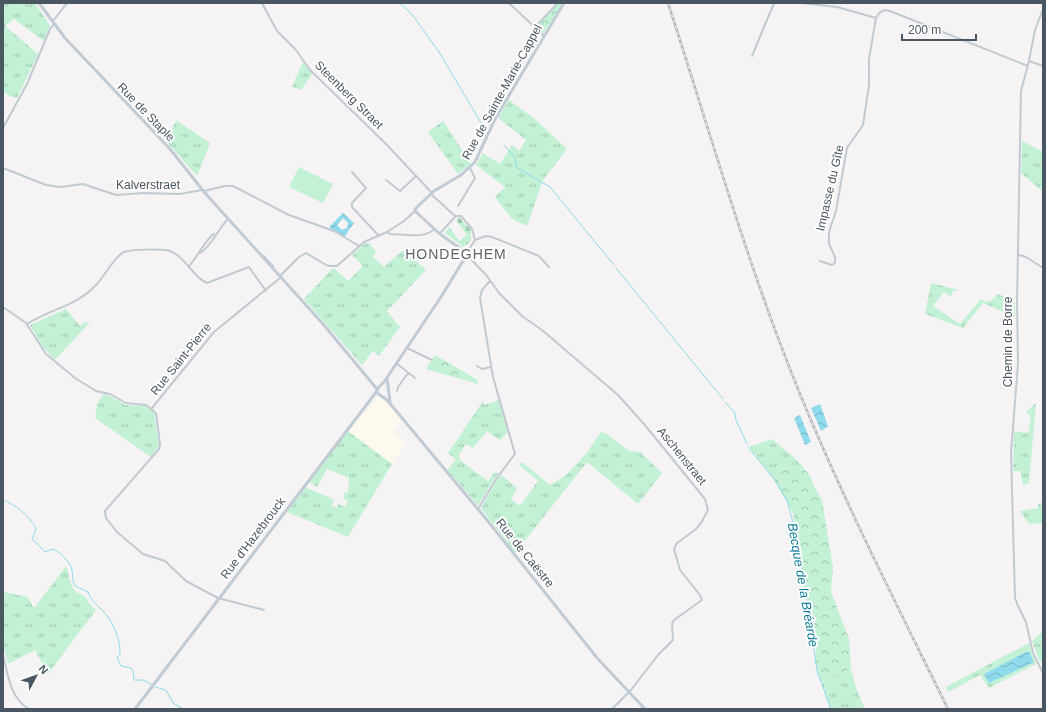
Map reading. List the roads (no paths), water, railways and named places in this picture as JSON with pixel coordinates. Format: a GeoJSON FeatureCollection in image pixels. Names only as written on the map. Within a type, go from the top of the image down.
{"type":"FeatureCollection","features":[{"type":"Feature","properties":{"kind":"main road","name":"Rue de Staple"},"geometry":{"type":"LineString","coordinates":[[39,3],[53,23],[108,86],[166,145],[203,191],[240,233],[269,262],[279,277],[333,337],[370,381],[377,392]]}},
{"type":"Feature","properties":{"kind":"main road","name":"Rue de Sainte-Marie-Cappel"},"geometry":{"type":"LineString","coordinates":[[415,211],[418,205],[431,193],[470,168],[479,156],[493,124],[564,3]]}},
{"type":"Feature","properties":{"kind":"main road"},"geometry":{"type":"LineString","coordinates":[[415,211],[434,229],[466,254]]}},
{"type":"Feature","properties":{"kind":"main road","name":"Rue d'Hazebrouck"},"geometry":{"type":"LineString","coordinates":[[135,709],[368,401],[377,392],[445,292],[466,254]]}},
{"type":"Feature","properties":{"kind":"main road","name":"Rue de Caëstre"},"geometry":{"type":"LineString","coordinates":[[389,373],[387,381],[388,392],[393,407]]}},
{"type":"Feature","properties":{"kind":"main road","name":"Rue de Staple"},"geometry":{"type":"LineString","coordinates":[[370,381],[388,388]]}},
{"type":"Feature","properties":{"kind":"main road"},"geometry":{"type":"LineString","coordinates":[[377,392],[383,397],[388,392]]}},
{"type":"Feature","properties":{"kind":"main road","name":"Rue de Caëstre"},"geometry":{"type":"LineString","coordinates":[[383,397],[478,509],[598,659],[645,709]]}},
{"type":"Feature","properties":{"kind":"street"},"geometry":{"type":"LineString","coordinates":[[3,128],[27,84],[53,23],[67,3]]}},
{"type":"Feature","properties":{"kind":"street","name":"Steenberg Straet"},"geometry":{"type":"LineString","coordinates":[[262,3],[277,31],[296,50],[310,70],[416,176],[431,193],[455,216],[460,215],[470,227],[475,240]]}},
{"type":"Feature","properties":{"kind":"street"},"geometry":{"type":"LineString","coordinates":[[509,3],[544,36]]}},
{"type":"Feature","properties":{"kind":"street","name":"Rue de Sainte-Marie-Cappel"},"geometry":{"type":"LineString","coordinates":[[534,28],[558,3]]}},
{"type":"Feature","properties":{"kind":"street"},"geometry":{"type":"LineString","coordinates":[[752,56],[774,3]]}},
{"type":"Feature","properties":{"kind":"street"},"geometry":{"type":"LineString","coordinates":[[802,3],[837,7],[876,18],[881,11],[889,11],[1028,66]]}},
{"type":"Feature","properties":{"kind":"street","name":"Chemin de Borre"},"geometry":{"type":"LineString","coordinates":[[1043,9],[1035,30],[1028,66],[1021,91],[1017,380],[1011,453],[1014,583],[1017,605],[1026,622],[1032,650],[1043,673]]}},
{"type":"Feature","properties":{"kind":"street","name":"Impasse du Gîte"},"geometry":{"type":"LineString","coordinates":[[820,261],[832,265],[835,263],[828,242],[829,232],[836,211],[847,148],[863,125],[869,85],[869,57],[876,18]]}},
{"type":"Feature","properties":{"kind":"street"},"geometry":{"type":"LineString","coordinates":[[1029,61],[1043,66]]}},
{"type":"Feature","properties":{"kind":"street","name":"Kalverstraet"},"geometry":{"type":"LineString","coordinates":[[3,168],[46,185],[61,187],[83,184],[116,196],[144,193],[175,195],[225,186],[233,186],[292,216],[334,231],[359,246]]}},
{"type":"Feature","properties":{"kind":"street"},"geometry":{"type":"LineString","coordinates":[[458,206],[475,178],[470,168]]}},
{"type":"Feature","properties":{"kind":"street"},"geometry":{"type":"LineString","coordinates":[[352,172],[366,188],[352,202],[352,207],[379,236]]}},
{"type":"Feature","properties":{"kind":"street"},"geometry":{"type":"LineString","coordinates":[[386,180],[400,191],[416,176]]}},
{"type":"Feature","properties":{"kind":"street","name":"Rue Saint-Pierre"},"geometry":{"type":"LineString","coordinates":[[152,408],[214,332],[266,290],[303,254],[310,254],[327,265],[334,267],[343,262],[367,240],[387,232],[404,221],[415,211]]}},
{"type":"Feature","properties":{"kind":"street"},"geometry":{"type":"LineString","coordinates":[[440,234],[455,216]]}},
{"type":"Feature","properties":{"kind":"street"},"geometry":{"type":"LineString","coordinates":[[200,253],[209,248],[216,234],[228,219]]}},
{"type":"Feature","properties":{"kind":"street"},"geometry":{"type":"LineString","coordinates":[[387,232],[390,234],[430,234],[434,229]]}},
{"type":"Feature","properties":{"kind":"street"},"geometry":{"type":"LineString","coordinates":[[189,266],[200,253],[208,239],[216,234]]}},
{"type":"Feature","properties":{"kind":"street"},"geometry":{"type":"LineString","coordinates":[[466,254],[475,240],[486,236],[539,256],[548,267]]}},
{"type":"Feature","properties":{"kind":"street"},"geometry":{"type":"LineString","coordinates":[[27,324],[70,305],[83,297],[100,282],[118,256],[125,252],[166,250],[174,254],[189,266],[207,283],[249,267],[266,290]]}},
{"type":"Feature","properties":{"kind":"street","name":"Aschenstraet"},"geometry":{"type":"LineString","coordinates":[[466,254],[499,293],[524,317],[542,330],[618,395],[682,470],[708,505],[707,511],[700,525],[677,543],[674,549],[679,568],[700,595],[702,600],[674,620],[672,624],[672,640],[656,657],[629,692]]}},
{"type":"Feature","properties":{"kind":"street"},"geometry":{"type":"LineString","coordinates":[[1019,255],[1026,257],[1043,268]]}},
{"type":"Feature","properties":{"kind":"street"},"geometry":{"type":"LineString","coordinates":[[478,509],[496,479],[515,454],[491,367],[486,326],[480,296],[490,281]]}},
{"type":"Feature","properties":{"kind":"street"},"geometry":{"type":"LineString","coordinates":[[3,307],[27,324],[46,354],[74,378],[96,391],[110,394],[126,403],[142,404],[152,408],[157,417],[159,449],[106,510],[105,516],[118,533],[141,553],[165,561],[186,580],[219,598],[264,610]]}},
{"type":"Feature","properties":{"kind":"street"},"geometry":{"type":"LineString","coordinates":[[407,348],[432,360]]}},
{"type":"Feature","properties":{"kind":"street"},"geometry":{"type":"LineString","coordinates":[[396,363],[415,378]]}},
{"type":"Feature","properties":{"kind":"street"},"geometry":{"type":"LineString","coordinates":[[477,366],[482,369],[491,367]]}},
{"type":"Feature","properties":{"kind":"street"},"geometry":{"type":"LineString","coordinates":[[397,391],[398,386],[408,373]]}},
{"type":"Feature","properties":{"kind":"street"},"geometry":{"type":"LineString","coordinates":[[3,655],[14,694],[21,703],[29,709]]}},
{"type":"Feature","properties":{"kind":"street"},"geometry":{"type":"LineString","coordinates":[[612,709],[629,692]]}},
{"type":"Feature","properties":{"kind":"water"},"geometry":{"type":"Polygon","coordinates":[[[343,213],[354,223],[345,236],[330,228],[330,226],[343,213]],[[343,218],[337,225],[342,230],[346,228],[349,230],[347,228],[348,223],[343,218]]]}},
{"type":"Feature","properties":{"kind":"water"},"geometry":{"type":"Polygon","coordinates":[[[820,404],[828,426],[821,431],[811,408],[820,404]]]}},
{"type":"Feature","properties":{"kind":"water"},"geometry":{"type":"Polygon","coordinates":[[[800,415],[811,442],[805,445],[794,418],[800,415]]]}},
{"type":"Feature","properties":{"kind":"water"},"geometry":{"type":"Polygon","coordinates":[[[1026,652],[1029,652],[1034,662],[989,683],[984,674],[1026,652]]]}},
{"type":"Feature","properties":{"kind":"waterway","name":"Becque de la Bréarde"},"geometry":{"type":"LineString","coordinates":[[400,3],[414,17],[439,52],[481,123],[488,130]]}},
{"type":"Feature","properties":{"kind":"waterway","name":"Becque de la Bréarde"},"geometry":{"type":"LineString","coordinates":[[504,145],[515,158],[516,167],[550,187],[614,265]]}},
{"type":"Feature","properties":{"kind":"waterway","name":"Becque de la Bréarde"},"geometry":{"type":"LineString","coordinates":[[616,268],[723,399]]}},
{"type":"Feature","properties":{"kind":"waterway","name":"Becque de la Bréarde"},"geometry":{"type":"LineString","coordinates":[[725,402],[735,413],[736,420],[747,444]]}},
{"type":"Feature","properties":{"kind":"waterway","name":"Becque de la Bréarde"},"geometry":{"type":"LineString","coordinates":[[748,447],[774,479],[787,500],[799,545],[817,671],[831,709]]}},
{"type":"Feature","properties":{"kind":"waterway"},"geometry":{"type":"LineString","coordinates":[[3,500],[17,508],[34,524],[36,529],[32,539],[45,552],[53,549],[70,564],[75,586],[88,592],[93,601],[109,618],[119,642],[120,654],[117,658],[121,666],[131,668],[133,671],[134,680],[143,680],[151,684]]}},
{"type":"Feature","properties":{"kind":"waterway"},"geometry":{"type":"LineString","coordinates":[[155,687],[166,690],[173,703],[183,709]]}},
{"type":"Feature","properties":{"kind":"railway"},"geometry":{"type":"LineString","coordinates":[[668,3],[741,233],[790,369],[826,456],[948,709]]}},
{"type":"Feature","properties":{"kind":"district","name":"HONDEGHEM"},"geometry":{"type":"Point","coordinates":[456,254]}}]}
